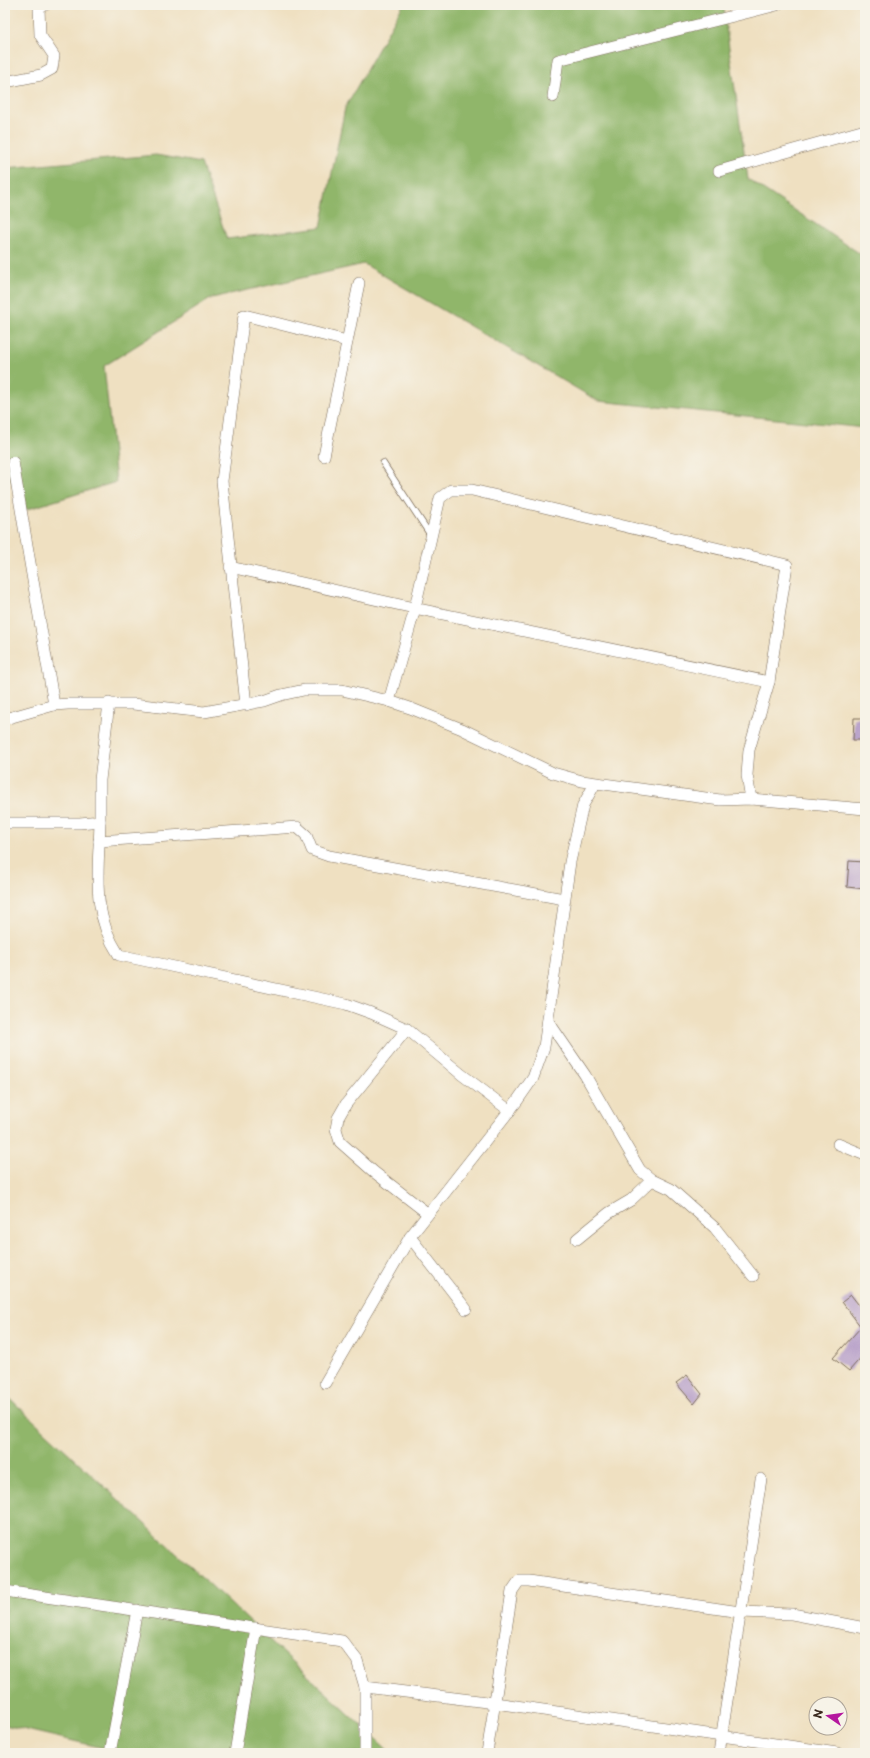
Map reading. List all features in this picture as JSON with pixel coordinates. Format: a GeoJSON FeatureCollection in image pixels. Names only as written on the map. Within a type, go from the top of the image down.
{"type":"FeatureCollection","features":[{"type":"Feature","properties":{"kind":"street"},"geometry":{"type":"LineString","coordinates":[[5,82],[41,75],[52,69],[54,56],[40,34],[39,8],[45,5]]}},
{"type":"Feature","properties":{"kind":"street"},"geometry":{"type":"LineString","coordinates":[[553,96],[558,60],[777,5]]}},
{"type":"Feature","properties":{"kind":"street"},"geometry":{"type":"LineString","coordinates":[[719,171],[865,130]]}},
{"type":"Feature","properties":{"kind":"street"},"geometry":{"type":"LineString","coordinates":[[324,456],[359,283]]}},
{"type":"Feature","properties":{"kind":"street"},"geometry":{"type":"LineString","coordinates":[[246,705],[230,567],[222,481],[244,315],[347,341]]}},
{"type":"Feature","properties":{"kind":"street"},"geometry":{"type":"LineString","coordinates":[[13,462],[54,706]]}},
{"type":"Feature","properties":{"kind":"street"},"geometry":{"type":"LineString","coordinates":[[389,701],[414,608],[440,498],[451,490],[472,490],[787,565],[769,682],[749,750],[748,775],[751,799]]}},
{"type":"Feature","properties":{"kind":"street"},"geometry":{"type":"LineString","coordinates":[[230,567],[414,608],[769,682]]}},
{"type":"Feature","properties":{"kind":"street"},"geometry":{"type":"LineString","coordinates":[[5,719],[54,706],[109,703],[204,712],[246,705],[304,690],[322,688],[355,692],[389,701],[462,729],[552,773],[595,784],[661,791],[720,800],[751,799],[865,809]]}},
{"type":"Feature","properties":{"kind":"street"},"geometry":{"type":"LineString","coordinates":[[109,703],[100,780],[98,888],[101,920],[108,939],[119,955],[346,1004],[371,1012],[406,1029],[461,1074],[510,1110]]}},
{"type":"Feature","properties":{"kind":"street"},"geometry":{"type":"LineString","coordinates":[[325,1383],[410,1237],[510,1110],[532,1078],[540,1062],[544,1047],[564,899],[577,824],[583,805],[595,784]]}},
{"type":"Feature","properties":{"kind":"street"},"geometry":{"type":"LineString","coordinates":[[5,822],[80,823],[100,821]]}},
{"type":"Feature","properties":{"kind":"street"},"geometry":{"type":"LineString","coordinates":[[99,840],[296,827],[306,835],[312,850],[329,856],[564,899]]}},
{"type":"Feature","properties":{"kind":"street"},"geometry":{"type":"LineString","coordinates":[[548,1021],[585,1075],[640,1170],[652,1180],[671,1189],[715,1228],[753,1276]]}},
{"type":"Feature","properties":{"kind":"street"},"geometry":{"type":"LineString","coordinates":[[406,1029],[346,1104],[338,1118],[336,1129],[340,1142],[374,1172],[428,1213]]}},
{"type":"Feature","properties":{"kind":"street"},"geometry":{"type":"LineString","coordinates":[[838,1144],[865,1155]]}},
{"type":"Feature","properties":{"kind":"street"},"geometry":{"type":"LineString","coordinates":[[577,1239],[608,1213],[632,1200],[652,1180]]}},
{"type":"Feature","properties":{"kind":"street"},"geometry":{"type":"LineString","coordinates":[[410,1237],[466,1309]]}},
{"type":"Feature","properties":{"kind":"street"},"geometry":{"type":"LineString","coordinates":[[719,1753],[761,1479]]}},
{"type":"Feature","properties":{"kind":"street"},"geometry":{"type":"LineString","coordinates":[[487,1753],[512,1591],[519,1582],[529,1581],[740,1612],[792,1614],[865,1628]]}},
{"type":"Feature","properties":{"kind":"street"},"geometry":{"type":"LineString","coordinates":[[5,1591],[342,1641],[358,1660],[366,1687],[365,1753]]}},
{"type":"Feature","properties":{"kind":"street"},"geometry":{"type":"LineString","coordinates":[[110,1753],[137,1610]]}},
{"type":"Feature","properties":{"kind":"street"},"geometry":{"type":"LineString","coordinates":[[235,1753],[256,1628]]}},
{"type":"Feature","properties":{"kind":"street"},"geometry":{"type":"LineString","coordinates":[[366,1687],[495,1703],[837,1753]]}},
{"type":"Feature","properties":{"kind":"lane"},"geometry":{"type":"LineString","coordinates":[[383,463],[431,537]]}},
{"type":"Feature","properties":{"kind":"green space"},"geometry":{"type":"Polygon","coordinates":[[[403,5],[724,5],[748,179],[865,257],[865,428],[598,401],[364,264],[212,298],[104,366],[116,482],[25,510],[5,466],[5,168],[156,155],[201,163],[227,239],[321,227],[345,108],[403,5]]]}},
{"type":"Feature","properties":{"kind":"green space"},"geometry":{"type":"Polygon","coordinates":[[[5,1394],[391,1753],[125,1753],[5,1725],[5,1394]]]}},
{"type":"Feature","properties":{"kind":"building"},"geometry":{"type":"Polygon","coordinates":[[[854,718],[865,718],[865,740],[853,740],[854,718]]]}},
{"type":"Feature","properties":{"kind":"building"},"geometry":{"type":"Polygon","coordinates":[[[849,861],[865,862],[865,889],[847,887],[849,861]]]}},
{"type":"Feature","properties":{"kind":"building"},"geometry":{"type":"Polygon","coordinates":[[[851,1295],[865,1313],[865,1353],[849,1371],[833,1358],[861,1327],[842,1302],[851,1295]]]}},
{"type":"Feature","properties":{"kind":"building"},"geometry":{"type":"Polygon","coordinates":[[[687,1375],[702,1394],[694,1404],[676,1383],[687,1375]]]}}]}
